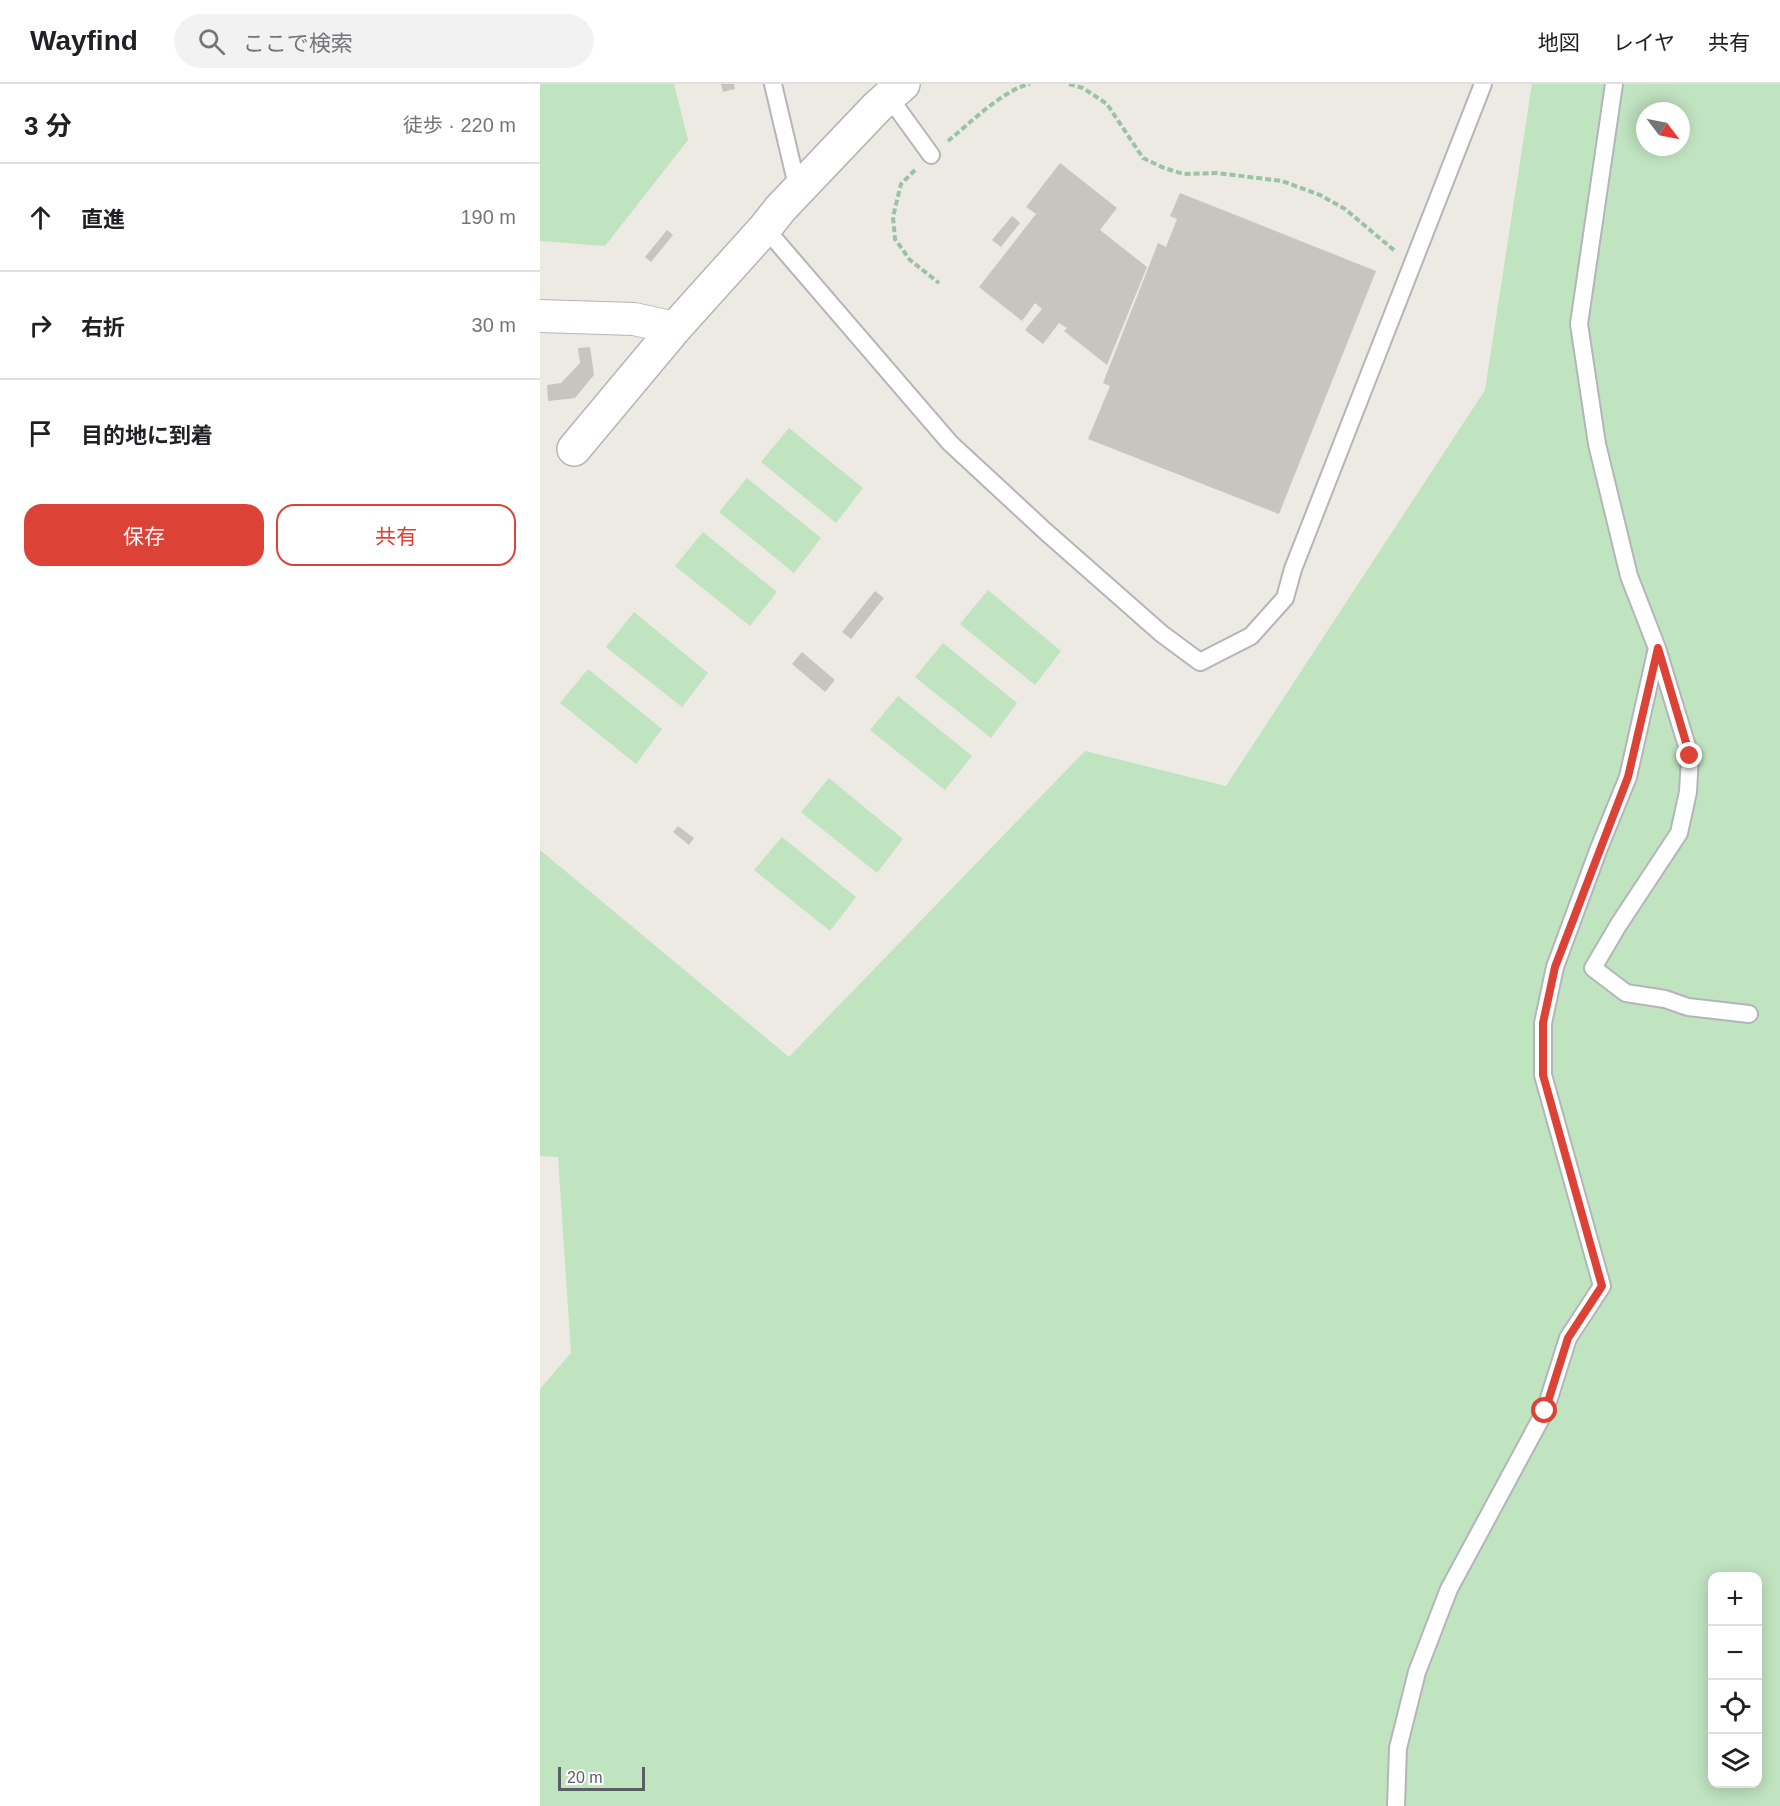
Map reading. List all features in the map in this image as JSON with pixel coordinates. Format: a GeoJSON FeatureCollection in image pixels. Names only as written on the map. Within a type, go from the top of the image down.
{"type":"FeatureCollection","features":[{"type":"Feature","properties":{"kind":"street"},"geometry":{"type":"LineString","coordinates":[[574,449],[675,328],[780,209],[896,90]]}},
{"type":"Feature","properties":{"kind":"street"},"geometry":{"type":"LineString","coordinates":[[540,316],[634,320],[675,328]]}},
{"type":"Feature","properties":{"kind":"lane"},"geometry":{"type":"LineString","coordinates":[[774,84],[798,190]]}},
{"type":"Feature","properties":{"kind":"lane"},"geometry":{"type":"LineString","coordinates":[[765,228],[950,443],[1162,634],[1200,662],[1251,636],[1285,598],[1293,569],[1483,84]]}},
{"type":"Feature","properties":{"kind":"lane"},"geometry":{"type":"LineString","coordinates":[[1614,84],[1579,324],[1597,444],[1629,576],[1658,648],[1690,756],[1688,792],[1678,833],[1593,968],[1626,993],[1665,999],[1688,1007],[1749,1014]]}},
{"type":"Feature","properties":{"kind":"lane"},"geometry":{"type":"LineString","coordinates":[[896,90],[931,155]]}},
{"type":"Feature","properties":{"kind":"lane"},"geometry":{"type":"LineString","coordinates":[[1396,1806],[1398,1748],[1418,1672],[1449,1590],[1545,1411],[1568,1338],[1602,1286],[1543,1075],[1543,1023],[1555,967],[1628,777],[1658,648]]}},
{"type":"Feature","properties":{"kind":"path"},"geometry":{"type":"LineString","coordinates":[[1069,84],[1085,86],[1107,104],[1143,158],[1184,174],[1218,173],[1282,181],[1320,195],[1345,209],[1392,250],[1415,257]]}},
{"type":"Feature","properties":{"kind":"green space"},"geometry":{"type":"Polygon","coordinates":[[[540,84],[674,84],[688,140],[605,246],[540,241],[540,84]]]}},
{"type":"Feature","properties":{"kind":"green space"},"geometry":{"type":"Polygon","coordinates":[[[1532,84],[1780,84],[1780,1806],[540,1806],[540,1389],[571,1353],[558,1157],[540,1156],[540,850],[789,1057],[1085,751],[1226,786],[1485,390],[1532,84]]]}},
{"type":"Feature","properties":{"kind":"green space"},"geometry":{"type":"Polygon","coordinates":[[[789,428],[863,488],[836,523],[761,462],[789,428]]]}},
{"type":"Feature","properties":{"kind":"green space"},"geometry":{"type":"Polygon","coordinates":[[[747,478],[821,538],[794,573],[719,512],[747,478]]]}},
{"type":"Feature","properties":{"kind":"green space"},"geometry":{"type":"Polygon","coordinates":[[[703,532],[777,592],[750,626],[675,566],[703,532]]]}},
{"type":"Feature","properties":{"kind":"green space"},"geometry":{"type":"Polygon","coordinates":[[[988,590],[1061,651],[1035,685],[960,624],[988,590]]]}},
{"type":"Feature","properties":{"kind":"green space"},"geometry":{"type":"Polygon","coordinates":[[[634,612],[708,673],[682,707],[606,647],[634,612]]]}},
{"type":"Feature","properties":{"kind":"green space"},"geometry":{"type":"Polygon","coordinates":[[[943,643],[1017,703],[991,738],[915,677],[943,643]]]}},
{"type":"Feature","properties":{"kind":"green space"},"geometry":{"type":"Polygon","coordinates":[[[588,669],[662,729],[636,764],[560,703],[588,669]]]}},
{"type":"Feature","properties":{"kind":"green space"},"geometry":{"type":"Polygon","coordinates":[[[898,696],[972,756],[945,790],[870,730],[898,696]]]}},
{"type":"Feature","properties":{"kind":"green space"},"geometry":{"type":"Polygon","coordinates":[[[829,778],[903,839],[877,873],[801,812],[829,778]]]}},
{"type":"Feature","properties":{"kind":"green space"},"geometry":{"type":"Polygon","coordinates":[[[782,837],[856,897],[830,931],[754,870],[782,837]]]}},
{"type":"Feature","properties":{"kind":"building"},"geometry":{"type":"Polygon","coordinates":[[[721,84],[734,84],[735,89],[723,92],[721,84]]]}},
{"type":"Feature","properties":{"kind":"building"},"geometry":{"type":"Polygon","coordinates":[[[1060,163],[1117,208],[1100,230],[1147,267],[1107,365],[1064,331],[1067,328],[1059,323],[1043,344],[1025,330],[1042,309],[1035,303],[1022,321],[979,287],[1036,214],[1026,207],[1060,163]]]}},
{"type":"Feature","properties":{"kind":"building"},"geometry":{"type":"Polygon","coordinates":[[[1180,193],[1376,271],[1279,514],[1088,439],[1110,386],[1103,383],[1158,243],[1166,247],[1177,219],[1170,216],[1180,193]]]}},
{"type":"Feature","properties":{"kind":"building"},"geometry":{"type":"Polygon","coordinates":[[[1012,216],[1020,223],[1001,247],[992,240],[1012,216]]]}},
{"type":"Feature","properties":{"kind":"building"},"geometry":{"type":"Polygon","coordinates":[[[667,230],[673,235],[651,262],[645,257],[667,230]]]}},
{"type":"Feature","properties":{"kind":"building"},"geometry":{"type":"Polygon","coordinates":[[[590,347],[594,375],[575,398],[548,401],[547,385],[561,383],[580,363],[578,348],[590,347]]]}},
{"type":"Feature","properties":{"kind":"building"},"geometry":{"type":"Polygon","coordinates":[[[875,591],[884,598],[851,639],[842,632],[875,591]]]}},
{"type":"Feature","properties":{"kind":"building"},"geometry":{"type":"Polygon","coordinates":[[[802,652],[835,680],[825,692],[792,664],[802,652]]]}},
{"type":"Feature","properties":{"kind":"building"},"geometry":{"type":"Polygon","coordinates":[[[678,826],[694,838],[689,845],[673,832],[678,826]]]}},
{"type":"Feature","properties":{"kind":"route"},"geometry":{"type":"LineString","coordinates":[[1545,1411],[1568,1338],[1602,1286],[1543,1075],[1543,1023],[1555,967],[1628,777],[1658,648],[1690,756]]}}]}
